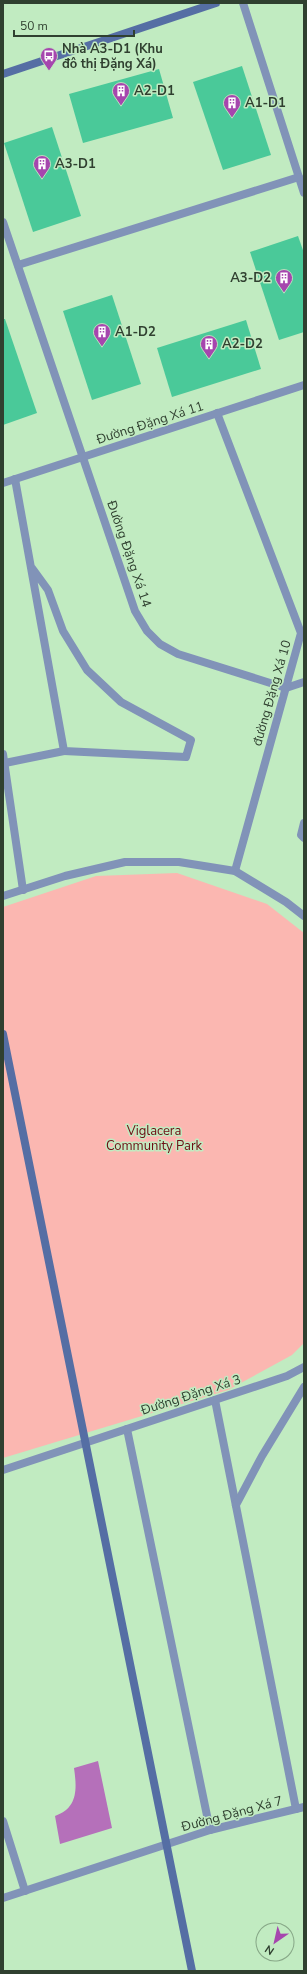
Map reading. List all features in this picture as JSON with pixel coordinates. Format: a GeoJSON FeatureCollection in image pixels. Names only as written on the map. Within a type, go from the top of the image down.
{"type":"FeatureCollection","features":[{"type":"Feature","properties":{"kind":"street"},"geometry":{"type":"LineString","coordinates":[[3,74],[216,3]]}},
{"type":"Feature","properties":{"kind":"street"},"geometry":{"type":"LineString","coordinates":[[243,3],[304,193]]}},
{"type":"Feature","properties":{"kind":"street"},"geometry":{"type":"LineString","coordinates":[[18,265],[299,177]]}},
{"type":"Feature","properties":{"kind":"street","name":"Đường Đặng Xá 14"},"geometry":{"type":"LineString","coordinates":[[3,222],[135,611],[147,630],[160,644],[178,654],[286,688]]}},
{"type":"Feature","properties":{"kind":"street","name":"Đường Đặng Xá 11"},"geometry":{"type":"LineString","coordinates":[[3,483],[304,385]]}},
{"type":"Feature","properties":{"kind":"street","name":"đường Đặng Xá 10"},"geometry":{"type":"LineString","coordinates":[[217,413],[301,633],[235,871]]}},
{"type":"Feature","properties":{"kind":"street"},"geometry":{"type":"LineString","coordinates":[[15,479],[64,751]]}},
{"type":"Feature","properties":{"kind":"street"},"geometry":{"type":"LineString","coordinates":[[5,763],[64,751],[186,756],[191,740],[121,702],[87,670],[62,631],[48,590],[32,568]]}},
{"type":"Feature","properties":{"kind":"street"},"geometry":{"type":"LineString","coordinates":[[286,688],[304,682]]}},
{"type":"Feature","properties":{"kind":"street"},"geometry":{"type":"LineString","coordinates":[[3,754],[22,890]]}},
{"type":"Feature","properties":{"kind":"street"},"geometry":{"type":"LineString","coordinates":[[304,823],[301,835],[304,838]]}},
{"type":"Feature","properties":{"kind":"street"},"geometry":{"type":"LineString","coordinates":[[3,896],[65,876],[125,862],[179,862],[235,871],[286,902],[304,916]]}},
{"type":"Feature","properties":{"kind":"street"},"geometry":{"type":"LineString","coordinates":[[3,1034],[84,1443],[192,1971]]}},
{"type":"Feature","properties":{"kind":"street","name":"Đường Đặng Xá 3"},"geometry":{"type":"LineString","coordinates":[[3,1470],[287,1376],[304,1367]]}},
{"type":"Feature","properties":{"kind":"street"},"geometry":{"type":"LineString","coordinates":[[236,1506],[262,1456],[304,1387]]}},
{"type":"Feature","properties":{"kind":"street"},"geometry":{"type":"LineString","coordinates":[[215,1400],[300,1808]]}},
{"type":"Feature","properties":{"kind":"street"},"geometry":{"type":"LineString","coordinates":[[127,1429],[210,1830]]}},
{"type":"Feature","properties":{"kind":"street","name":"Đường Đặng Xá 7"},"geometry":{"type":"LineString","coordinates":[[3,1898],[210,1830],[300,1808]]}},
{"type":"Feature","properties":{"kind":"street"},"geometry":{"type":"LineString","coordinates":[[3,1822],[25,1890]]}},
{"type":"Feature","properties":{"kind":"green space","name":"Viglacera Community Park"},"geometry":{"type":"Polygon","coordinates":[[[177,873],[267,904],[304,933],[304,1343],[292,1355],[228,1390],[3,1458],[3,907],[96,876],[177,873]]]}},
{"type":"Feature","properties":{"kind":"shaded area"},"geometry":{"type":"Polygon","coordinates":[[[98,1761],[112,1828],[60,1844],[55,1816],[63,1813],[72,1803],[76,1783],[74,1768],[98,1761]]]}},
{"type":"Feature","properties":{"kind":"building","name":"A1-D1"},"geometry":{"type":"Polygon","coordinates":[[[242,66],[271,155],[223,170],[193,82],[242,66]]]}},
{"type":"Feature","properties":{"kind":"building","name":"A2-D1"},"geometry":{"type":"Polygon","coordinates":[[[159,69],[173,118],[83,143],[69,94],[159,69]]]}},
{"type":"Feature","properties":{"kind":"building","name":"A3-D1"},"geometry":{"type":"Polygon","coordinates":[[[52,127],[81,216],[33,232],[4,143],[52,127]]]}},
{"type":"Feature","properties":{"kind":"building","name":"A3-D2"},"geometry":{"type":"Polygon","coordinates":[[[298,236],[304,253],[304,332],[279,340],[250,252],[298,236]]]}},
{"type":"Feature","properties":{"kind":"building","name":"A1-D2"},"geometry":{"type":"Polygon","coordinates":[[[112,295],[141,384],[92,400],[63,311],[112,295]]]}},
{"type":"Feature","properties":{"kind":"building"},"geometry":{"type":"Polygon","coordinates":[[[3,319],[5,319],[37,413],[3,425],[3,319]]]}},
{"type":"Feature","properties":{"kind":"building","name":"A2-D2"},"geometry":{"type":"Polygon","coordinates":[[[246,320],[261,369],[172,397],[157,348],[246,320]]]}},
{"type":"Feature","properties":{"kind":"place","name":"Nhà A3-D1 (Khu đô thị Đặng Xá)"},"geometry":{"type":"Point","coordinates":[49,71]}},
{"type":"Feature","properties":{"kind":"place","name":"A2-D1"},"geometry":{"type":"Point","coordinates":[121,106]}},
{"type":"Feature","properties":{"kind":"place","name":"A1-D1"},"geometry":{"type":"Point","coordinates":[232,118]}},
{"type":"Feature","properties":{"kind":"place","name":"A3-D1"},"geometry":{"type":"Point","coordinates":[42,179]}},
{"type":"Feature","properties":{"kind":"place","name":"A3-D2"},"geometry":{"type":"Point","coordinates":[284,293]}},
{"type":"Feature","properties":{"kind":"place","name":"A1-D2"},"geometry":{"type":"Point","coordinates":[102,347]}},
{"type":"Feature","properties":{"kind":"place","name":"A2-D2"},"geometry":{"type":"Point","coordinates":[209,359]}}]}
